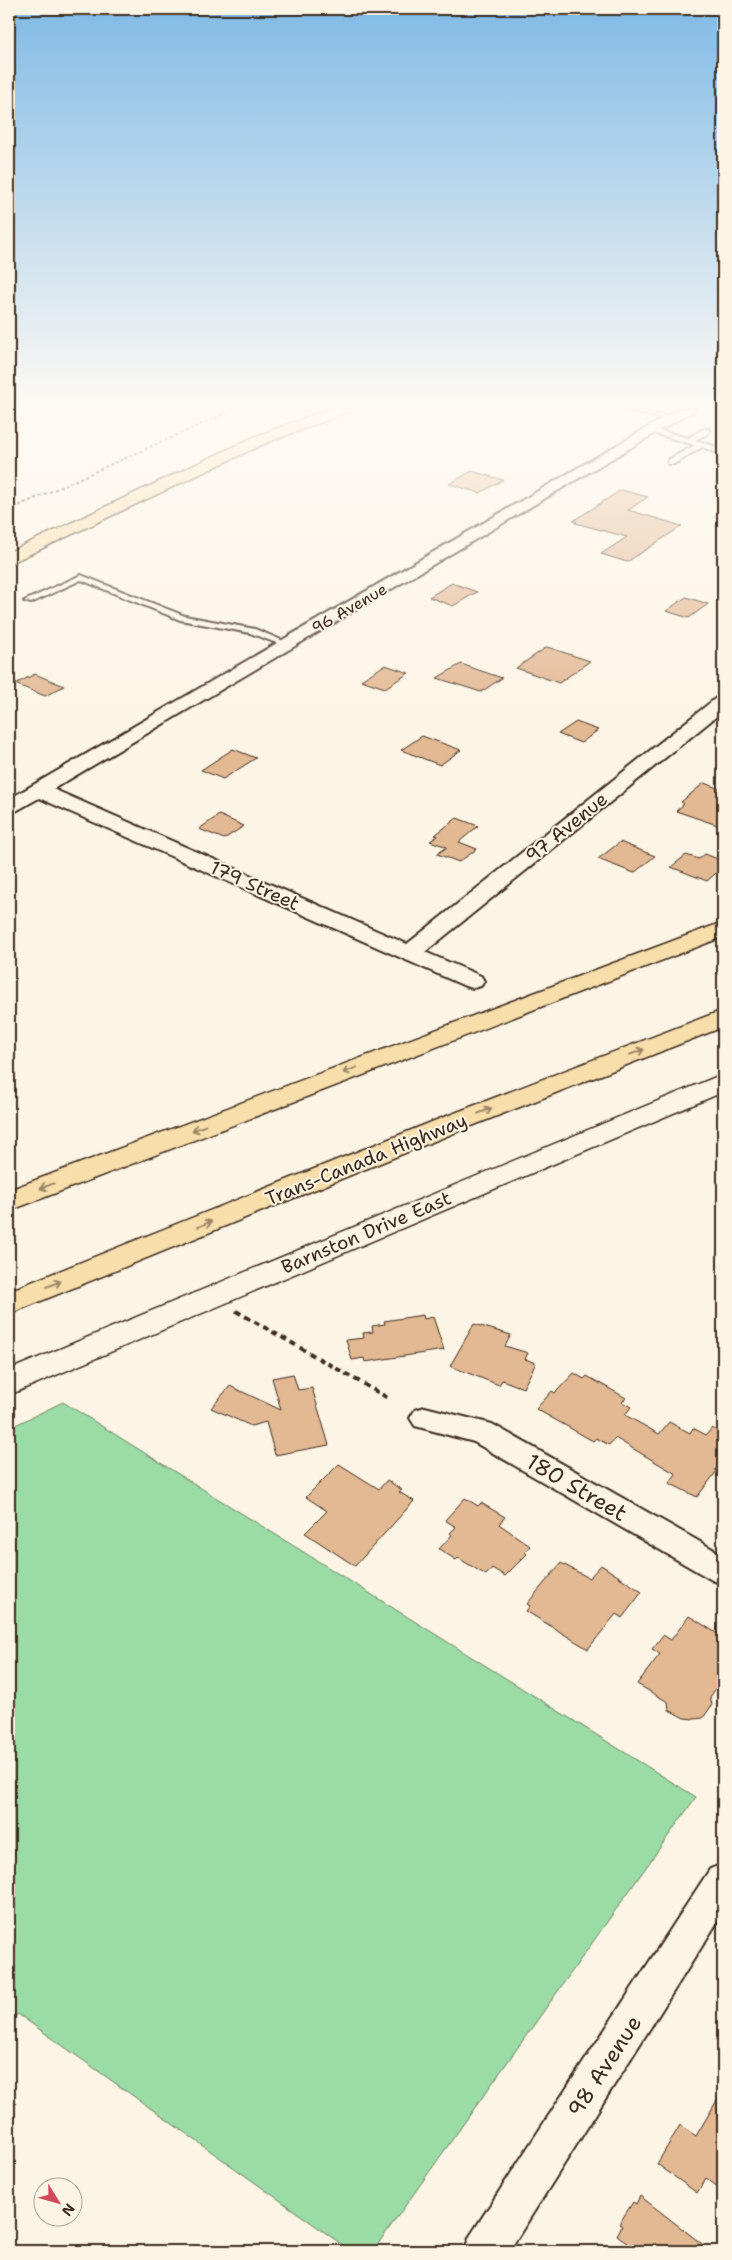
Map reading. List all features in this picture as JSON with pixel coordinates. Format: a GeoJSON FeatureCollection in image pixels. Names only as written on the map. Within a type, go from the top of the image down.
{"type":"FeatureCollection","features":[{"type":"Feature","properties":{"kind":"main road"},"geometry":{"type":"LineString","coordinates":[[9,544],[72,514]]}},
{"type":"Feature","properties":{"kind":"main road"},"geometry":{"type":"LineString","coordinates":[[9,558],[102,514]]}},
{"type":"Feature","properties":{"kind":"main road"},"geometry":{"type":"LineString","coordinates":[[375,1061],[723,912]]}},
{"type":"Feature","properties":{"kind":"main road"},"geometry":{"type":"LineString","coordinates":[[9,1201],[723,929]]}},
{"type":"Feature","properties":{"kind":"main road","name":"Trans-Canada Highway"},"geometry":{"type":"LineString","coordinates":[[9,1303],[449,1125],[723,1018]]}},
{"type":"Feature","properties":{"kind":"street","name":"96 Avenue"},"geometry":{"type":"LineString","coordinates":[[9,807],[509,514]]}},
{"type":"Feature","properties":{"kind":"street","name":"97 Avenue"},"geometry":{"type":"LineString","coordinates":[[409,953],[723,702]]}},
{"type":"Feature","properties":{"kind":"street","name":"179 Street"},"geometry":{"type":"LineString","coordinates":[[38,790],[473,981]]}},
{"type":"Feature","properties":{"kind":"street","name":"Barnston Drive East"},"geometry":{"type":"LineString","coordinates":[[9,1383],[722,1084]]}},
{"type":"Feature","properties":{"kind":"street","name":"180 Street"},"geometry":{"type":"LineString","coordinates":[[425,1418],[482,1432],[723,1571]]}},
{"type":"Feature","properties":{"kind":"street","name":"98 Avenue"},"geometry":{"type":"LineString","coordinates":[[485,2251],[723,1881]]}},
{"type":"Feature","properties":{"kind":"lane"},"geometry":{"type":"LineString","coordinates":[[28,601],[81,577],[183,618],[252,631],[287,644]]}},
{"type":"Feature","properties":{"kind":"path"},"geometry":{"type":"LineString","coordinates":[[231,1308],[388,1398]]}},
{"type":"Feature","properties":{"kind":"green space"},"geometry":{"type":"Polygon","coordinates":[[[63,1402],[696,1797],[373,2251],[351,2251],[18,2014],[9,2024],[9,1428],[63,1402]]]}},
{"type":"Feature","properties":{"kind":"building"},"geometry":{"type":"Polygon","coordinates":[[[583,514],[643,514],[682,526],[627,562],[601,554],[627,537],[573,521],[583,514]]]}},
{"type":"Feature","properties":{"kind":"building"},"geometry":{"type":"Polygon","coordinates":[[[452,583],[477,592],[453,606],[429,597],[452,583]]]}},
{"type":"Feature","properties":{"kind":"building"},"geometry":{"type":"Polygon","coordinates":[[[686,597],[708,604],[689,618],[666,611],[686,597]]]}},
{"type":"Feature","properties":{"kind":"building"},"geometry":{"type":"Polygon","coordinates":[[[547,647],[590,661],[559,683],[516,668],[547,647]]]}},
{"type":"Feature","properties":{"kind":"building"},"geometry":{"type":"Polygon","coordinates":[[[461,664],[502,678],[481,692],[437,678],[461,664]]]}},
{"type":"Feature","properties":{"kind":"building"},"geometry":{"type":"Polygon","coordinates":[[[385,665],[409,673],[385,688],[361,680],[385,665]]]}},
{"type":"Feature","properties":{"kind":"building"},"geometry":{"type":"Polygon","coordinates":[[[35,674],[64,686],[45,696],[15,684],[35,674]]]}},
{"type":"Feature","properties":{"kind":"building"},"geometry":{"type":"Polygon","coordinates":[[[576,722],[598,730],[581,743],[558,734],[576,722]]]}},
{"type":"Feature","properties":{"kind":"building"},"geometry":{"type":"Polygon","coordinates":[[[422,736],[461,750],[440,765],[401,750],[422,736]]]}},
{"type":"Feature","properties":{"kind":"building"},"geometry":{"type":"Polygon","coordinates":[[[233,749],[256,758],[223,779],[201,770],[233,749]]]}},
{"type":"Feature","properties":{"kind":"building"},"geometry":{"type":"Polygon","coordinates":[[[704,783],[723,790],[723,827],[676,811],[684,804],[681,802],[704,783]]]}},
{"type":"Feature","properties":{"kind":"building"},"geometry":{"type":"Polygon","coordinates":[[[219,815],[244,826],[224,839],[199,829],[219,815]]]}},
{"type":"Feature","properties":{"kind":"building"},"geometry":{"type":"Polygon","coordinates":[[[457,818],[478,826],[459,842],[477,849],[459,862],[437,854],[447,847],[430,841],[457,818]]]}},
{"type":"Feature","properties":{"kind":"building"},"geometry":{"type":"Polygon","coordinates":[[[620,842],[655,856],[634,873],[598,859],[620,842]]]}},
{"type":"Feature","properties":{"kind":"building"},"geometry":{"type":"Polygon","coordinates":[[[705,854],[723,861],[723,867],[707,881],[671,867],[686,855],[699,859],[705,854]]]}},
{"type":"Feature","properties":{"kind":"building"},"geometry":{"type":"Polygon","coordinates":[[[423,1315],[424,1319],[433,1317],[444,1350],[365,1362],[364,1358],[352,1360],[346,1340],[364,1338],[363,1333],[373,1332],[372,1326],[385,1324],[384,1321],[423,1315]]]}},
{"type":"Feature","properties":{"kind":"building"},"geometry":{"type":"Polygon","coordinates":[[[474,1324],[511,1335],[505,1346],[528,1353],[525,1359],[536,1363],[523,1388],[502,1380],[499,1385],[450,1366],[474,1324]]]}},
{"type":"Feature","properties":{"kind":"building"},"geometry":{"type":"Polygon","coordinates":[[[574,1373],[584,1379],[587,1376],[626,1398],[622,1402],[631,1407],[625,1415],[659,1434],[669,1422],[690,1433],[693,1428],[706,1435],[712,1428],[723,1434],[723,1459],[715,1470],[717,1471],[697,1497],[669,1483],[676,1474],[615,1438],[609,1445],[596,1438],[593,1441],[536,1409],[552,1391],[555,1393],[574,1373]]]}},
{"type":"Feature","properties":{"kind":"building"},"geometry":{"type":"Polygon","coordinates":[[[293,1374],[298,1390],[312,1388],[329,1445],[275,1455],[266,1422],[251,1426],[211,1408],[230,1386],[281,1410],[272,1378],[293,1374]]]}},
{"type":"Feature","properties":{"kind":"building"},"geometry":{"type":"Polygon","coordinates":[[[339,1464],[379,1489],[387,1480],[402,1490],[399,1492],[414,1501],[355,1566],[305,1533],[327,1511],[306,1497],[339,1464]]]}},
{"type":"Feature","properties":{"kind":"building"},"geometry":{"type":"Polygon","coordinates":[[[465,1498],[478,1506],[481,1503],[505,1517],[499,1524],[530,1546],[525,1552],[527,1554],[505,1576],[492,1568],[486,1575],[439,1549],[452,1535],[450,1533],[456,1527],[445,1520],[465,1498]]]}},
{"type":"Feature","properties":{"kind":"building"},"geometry":{"type":"Polygon","coordinates":[[[561,1563],[589,1578],[601,1565],[642,1592],[622,1618],[616,1614],[588,1649],[526,1611],[530,1606],[527,1604],[561,1563]]]}},
{"type":"Feature","properties":{"kind":"building"},"geometry":{"type":"Polygon","coordinates":[[[689,1616],[723,1637],[723,1678],[710,1697],[712,1705],[703,1718],[694,1719],[684,1718],[669,1710],[668,1702],[637,1684],[660,1654],[652,1649],[663,1635],[671,1640],[689,1616]]]}},
{"type":"Feature","properties":{"kind":"building"},"geometry":{"type":"Polygon","coordinates":[[[723,2090],[723,2191],[706,2178],[697,2193],[657,2164],[680,2125],[696,2136],[723,2090]]]}},
{"type":"Feature","properties":{"kind":"building"},"geometry":{"type":"Polygon","coordinates":[[[640,2196],[711,2251],[638,2251],[617,2235],[622,2226],[619,2224],[633,2202],[636,2204],[640,2196]]]}}]}
